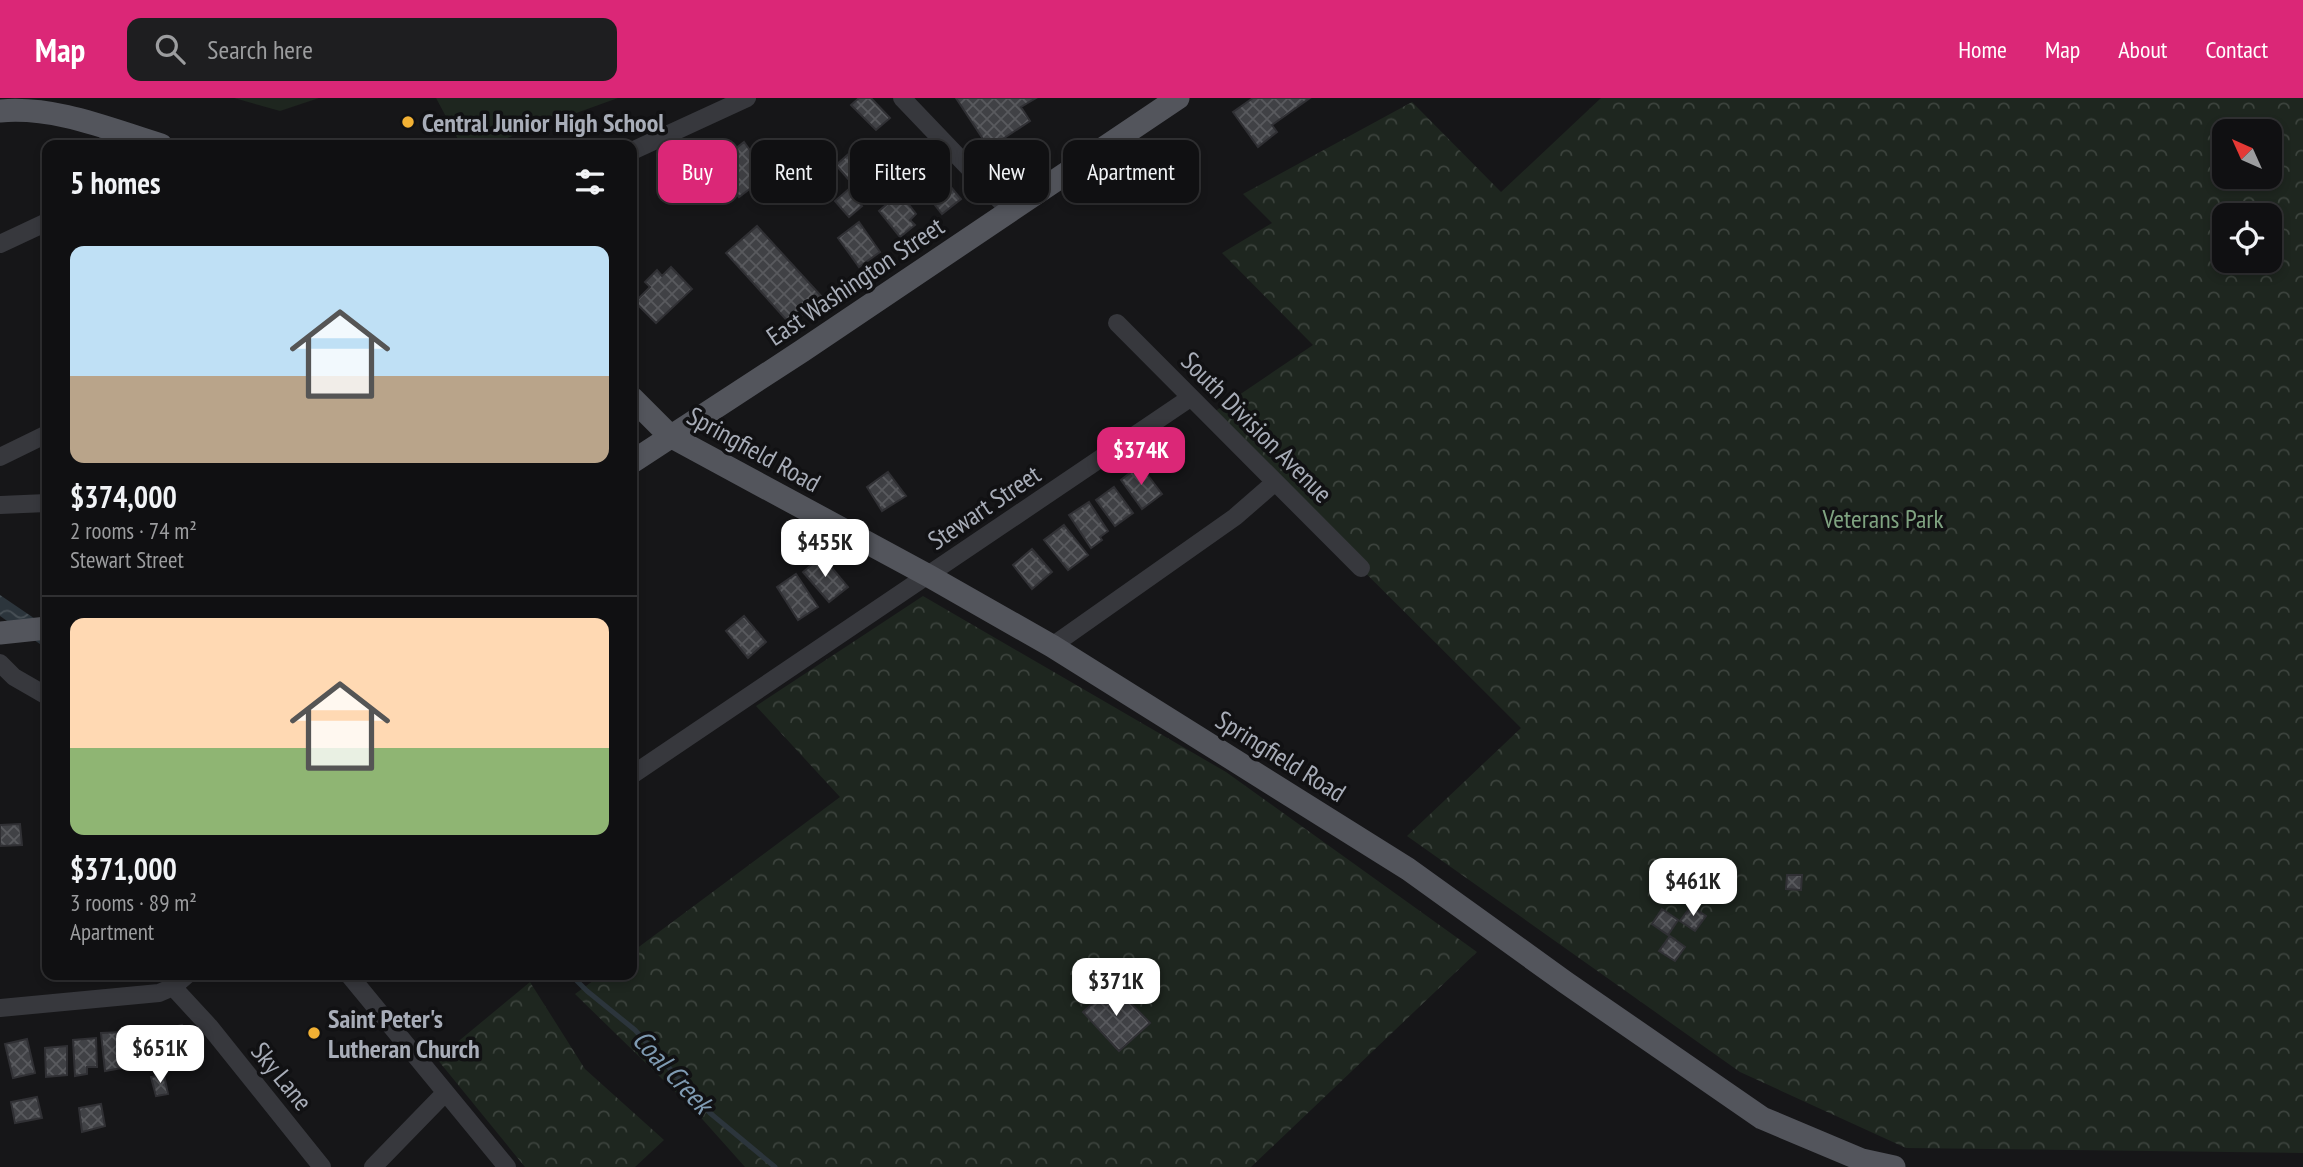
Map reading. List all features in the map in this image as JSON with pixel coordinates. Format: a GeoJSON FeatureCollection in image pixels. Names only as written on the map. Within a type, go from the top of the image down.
{"type":"FeatureCollection","features":[{"type":"Feature","properties":{"kind":"main road","name":"East Washington Street"},"geometry":{"type":"LineString","coordinates":[[637,458],[1011,212],[1178,98]]}},
{"type":"Feature","properties":{"kind":"main road"},"geometry":{"type":"LineString","coordinates":[[0,111],[47,113],[109,138]]}},
{"type":"Feature","properties":{"kind":"main road","name":"Springfield Road"},"geometry":{"type":"LineString","coordinates":[[637,403],[670,436],[1052,646],[1408,869],[1565,982],[1762,1118],[1862,1160],[1894,1167]]}},
{"type":"Feature","properties":{"kind":"main road"},"geometry":{"type":"LineString","coordinates":[[10,632],[42,629]]}},
{"type":"Feature","properties":{"kind":"street"},"geometry":{"type":"LineString","coordinates":[[637,149],[747,98]]}},
{"type":"Feature","properties":{"kind":"street"},"geometry":{"type":"LineString","coordinates":[[902,98],[1011,212]]}},
{"type":"Feature","properties":{"kind":"street"},"geometry":{"type":"LineString","coordinates":[[0,244],[42,224]]}},
{"type":"Feature","properties":{"kind":"street","name":"South Division Avenue"},"geometry":{"type":"LineString","coordinates":[[1117,323],[1361,568]]}},
{"type":"Feature","properties":{"kind":"street","name":"Stewart Street"},"geometry":{"type":"LineString","coordinates":[[637,772],[1190,398]]}},
{"type":"Feature","properties":{"kind":"street"},"geometry":{"type":"LineString","coordinates":[[0,457],[42,436]]}},
{"type":"Feature","properties":{"kind":"street"},"geometry":{"type":"LineString","coordinates":[[1052,646],[1235,517],[1274,483]]}},
{"type":"Feature","properties":{"kind":"street"},"geometry":{"type":"LineString","coordinates":[[0,505],[42,503]]}},
{"type":"Feature","properties":{"kind":"street"},"geometry":{"type":"LineString","coordinates":[[0,663],[14,677],[42,693]]}},
{"type":"Feature","properties":{"kind":"street"},"geometry":{"type":"LineString","coordinates":[[353,980],[507,1167]]}},
{"type":"Feature","properties":{"kind":"street"},"geometry":{"type":"LineString","coordinates":[[0,1009],[142,996],[159,993],[180,981]]}},
{"type":"Feature","properties":{"kind":"street","name":"Sky Lane"},"geometry":{"type":"LineString","coordinates":[[180,981],[209,1026],[322,1167]]}},
{"type":"Feature","properties":{"kind":"street"},"geometry":{"type":"LineString","coordinates":[[373,1167],[445,1093]]}},
{"type":"Feature","properties":{"kind":"green space"},"geometry":{"type":"Polygon","coordinates":[[[234,98],[319,98],[280,111],[234,98]]]}},
{"type":"Feature","properties":{"kind":"green space"},"geometry":{"type":"Polygon","coordinates":[[[436,98],[618,98],[502,140],[458,140],[436,98]]]}},
{"type":"Feature","properties":{"kind":"green space","name":"Veterans Park"},"geometry":{"type":"Polygon","coordinates":[[[1601,98],[2303,98],[2303,1153],[1906,1148],[1740,1072],[1407,836],[1521,728],[1208,416],[1313,345],[1222,253],[1272,223],[1243,194],[1412,102],[1501,192],[1601,98]]]}},
{"type":"Feature","properties":{"kind":"green space"},"geometry":{"type":"Polygon","coordinates":[[[923,596],[1226,772],[1477,952],[1251,1167],[745,1167],[695,1111],[575,994],[594,980],[637,980],[637,948],[840,797],[756,706],[923,596]]]}},
{"type":"Feature","properties":{"kind":"green space"},"geometry":{"type":"Polygon","coordinates":[[[530,982],[585,1069],[664,1140],[635,1167],[525,1167],[437,1059],[530,982]]]}},
{"type":"Feature","properties":{"kind":"water"},"geometry":{"type":"Polygon","coordinates":[[[0,595],[42,624],[42,645],[0,616],[0,595]]]}},
{"type":"Feature","properties":{"kind":"building"},"geometry":{"type":"Polygon","coordinates":[[[859,98],[871,98],[890,118],[876,130],[851,105],[859,98]]]}},
{"type":"Feature","properties":{"kind":"building"},"geometry":{"type":"Polygon","coordinates":[[[956,98],[1036,98],[1021,107],[1030,121],[1001,140],[984,140],[956,98]]]}},
{"type":"Feature","properties":{"kind":"building"},"geometry":{"type":"Polygon","coordinates":[[[1253,98],[1310,98],[1272,125],[1277,132],[1258,147],[1233,112],[1253,98]]]}},
{"type":"Feature","properties":{"kind":"building"},"geometry":{"type":"Polygon","coordinates":[[[744,142],[751,152],[751,188],[739,197],[737,194],[737,148],[744,142]]]}},
{"type":"Feature","properties":{"kind":"building"},"geometry":{"type":"Polygon","coordinates":[[[850,153],[850,181],[836,165],[850,153]]]}},
{"type":"Feature","properties":{"kind":"building"},"geometry":{"type":"Polygon","coordinates":[[[950,186],[961,199],[942,214],[933,203],[950,203],[950,186]]]}},
{"type":"Feature","properties":{"kind":"building"},"geometry":{"type":"Polygon","coordinates":[[[849,189],[850,203],[860,203],[862,206],[849,217],[836,200],[849,189]]]}},
{"type":"Feature","properties":{"kind":"building"},"geometry":{"type":"Polygon","coordinates":[[[888,203],[908,203],[916,214],[910,220],[915,225],[900,237],[879,211],[888,203]]]}},
{"type":"Feature","properties":{"kind":"building"},"geometry":{"type":"Polygon","coordinates":[[[859,222],[880,252],[859,267],[838,238],[859,222]]]}},
{"type":"Feature","properties":{"kind":"building"},"geometry":{"type":"Polygon","coordinates":[[[757,226],[822,297],[791,325],[726,253],[757,226]]]}},
{"type":"Feature","properties":{"kind":"building"},"geometry":{"type":"Polygon","coordinates":[[[671,267],[692,289],[656,323],[637,304],[637,300],[650,287],[645,282],[657,270],[662,276],[671,267]]]}},
{"type":"Feature","properties":{"kind":"building"},"geometry":{"type":"Polygon","coordinates":[[[1140,465],[1162,494],[1142,509],[1121,480],[1140,465]]]}},
{"type":"Feature","properties":{"kind":"building"},"geometry":{"type":"Polygon","coordinates":[[[888,472],[906,496],[882,511],[867,487],[888,472]]]}},
{"type":"Feature","properties":{"kind":"building"},"geometry":{"type":"Polygon","coordinates":[[[1114,487],[1133,513],[1115,526],[1096,500],[1114,487]]]}},
{"type":"Feature","properties":{"kind":"building"},"geometry":{"type":"Polygon","coordinates":[[[1089,502],[1108,531],[1100,537],[1102,540],[1091,548],[1069,515],[1089,502]]]}},
{"type":"Feature","properties":{"kind":"building"},"geometry":{"type":"Polygon","coordinates":[[[1064,525],[1088,555],[1068,570],[1044,540],[1064,525]]]}},
{"type":"Feature","properties":{"kind":"building"},"geometry":{"type":"Polygon","coordinates":[[[1032,549],[1052,572],[1032,589],[1013,565],[1032,549]]]}},
{"type":"Feature","properties":{"kind":"building"},"geometry":{"type":"Polygon","coordinates":[[[822,556],[848,587],[829,602],[803,572],[822,556]]]}},
{"type":"Feature","properties":{"kind":"building"},"geometry":{"type":"Polygon","coordinates":[[[796,574],[818,607],[798,620],[777,587],[796,574]]]}},
{"type":"Feature","properties":{"kind":"building"},"geometry":{"type":"Polygon","coordinates":[[[744,616],[766,642],[748,658],[726,631],[744,616]]]}},
{"type":"Feature","properties":{"kind":"building"},"geometry":{"type":"Polygon","coordinates":[[[20,824],[22,845],[0,846],[0,825],[20,824]]]}},
{"type":"Feature","properties":{"kind":"building"},"geometry":{"type":"Polygon","coordinates":[[[1787,875],[1802,875],[1801,890],[1786,889],[1787,875]]]}},
{"type":"Feature","properties":{"kind":"building"},"geometry":{"type":"Polygon","coordinates":[[[1691,906],[1706,916],[1695,931],[1680,921],[1691,906]]]}},
{"type":"Feature","properties":{"kind":"building"},"geometry":{"type":"Polygon","coordinates":[[[1662,909],[1678,920],[1668,935],[1652,924],[1662,909]]]}},
{"type":"Feature","properties":{"kind":"building"},"geometry":{"type":"Polygon","coordinates":[[[1670,936],[1685,947],[1675,961],[1659,951],[1670,936]]]}},
{"type":"Feature","properties":{"kind":"building"},"geometry":{"type":"Polygon","coordinates":[[[1113,985],[1150,1023],[1119,1051],[1083,1012],[1113,985]]]}},
{"type":"Feature","properties":{"kind":"building"},"geometry":{"type":"Polygon","coordinates":[[[182,1025],[191,1061],[168,1066],[161,1030],[182,1025]]]}},
{"type":"Feature","properties":{"kind":"building"},"geometry":{"type":"Polygon","coordinates":[[[153,1027],[160,1064],[137,1068],[130,1033],[153,1027]]]}},
{"type":"Feature","properties":{"kind":"building"},"geometry":{"type":"Polygon","coordinates":[[[124,1032],[128,1067],[105,1071],[101,1033],[124,1032]]]}},
{"type":"Feature","properties":{"kind":"building"},"geometry":{"type":"Polygon","coordinates":[[[96,1038],[97,1067],[87,1067],[87,1074],[75,1076],[73,1040],[96,1038]]]}},
{"type":"Feature","properties":{"kind":"building"},"geometry":{"type":"Polygon","coordinates":[[[27,1039],[35,1073],[13,1078],[5,1044],[27,1039]]]}},
{"type":"Feature","properties":{"kind":"building"},"geometry":{"type":"Polygon","coordinates":[[[67,1046],[67,1075],[46,1077],[45,1048],[67,1046]]]}},
{"type":"Feature","properties":{"kind":"building"},"geometry":{"type":"Polygon","coordinates":[[[164,1075],[168,1094],[156,1096],[151,1077],[164,1075]]]}},
{"type":"Feature","properties":{"kind":"building"},"geometry":{"type":"Polygon","coordinates":[[[37,1097],[42,1118],[15,1123],[11,1102],[37,1097]]]}},
{"type":"Feature","properties":{"kind":"building"},"geometry":{"type":"Polygon","coordinates":[[[101,1104],[105,1126],[82,1132],[79,1108],[101,1104]]]}},
{"type":"Feature","properties":{"kind":"waterway","name":"Coal Creek"},"geometry":{"type":"LineString","coordinates":[[576,980],[635,1030],[710,1113],[775,1167]]}},
{"type":"Feature","properties":{"kind":"place","name":"Central Junior High School"},"geometry":{"type":"Point","coordinates":[408,122]}},
{"type":"Feature","properties":{"kind":"place","name":"Saint Peter's Lutheran Church"},"geometry":{"type":"Point","coordinates":[314,1033]}}]}
